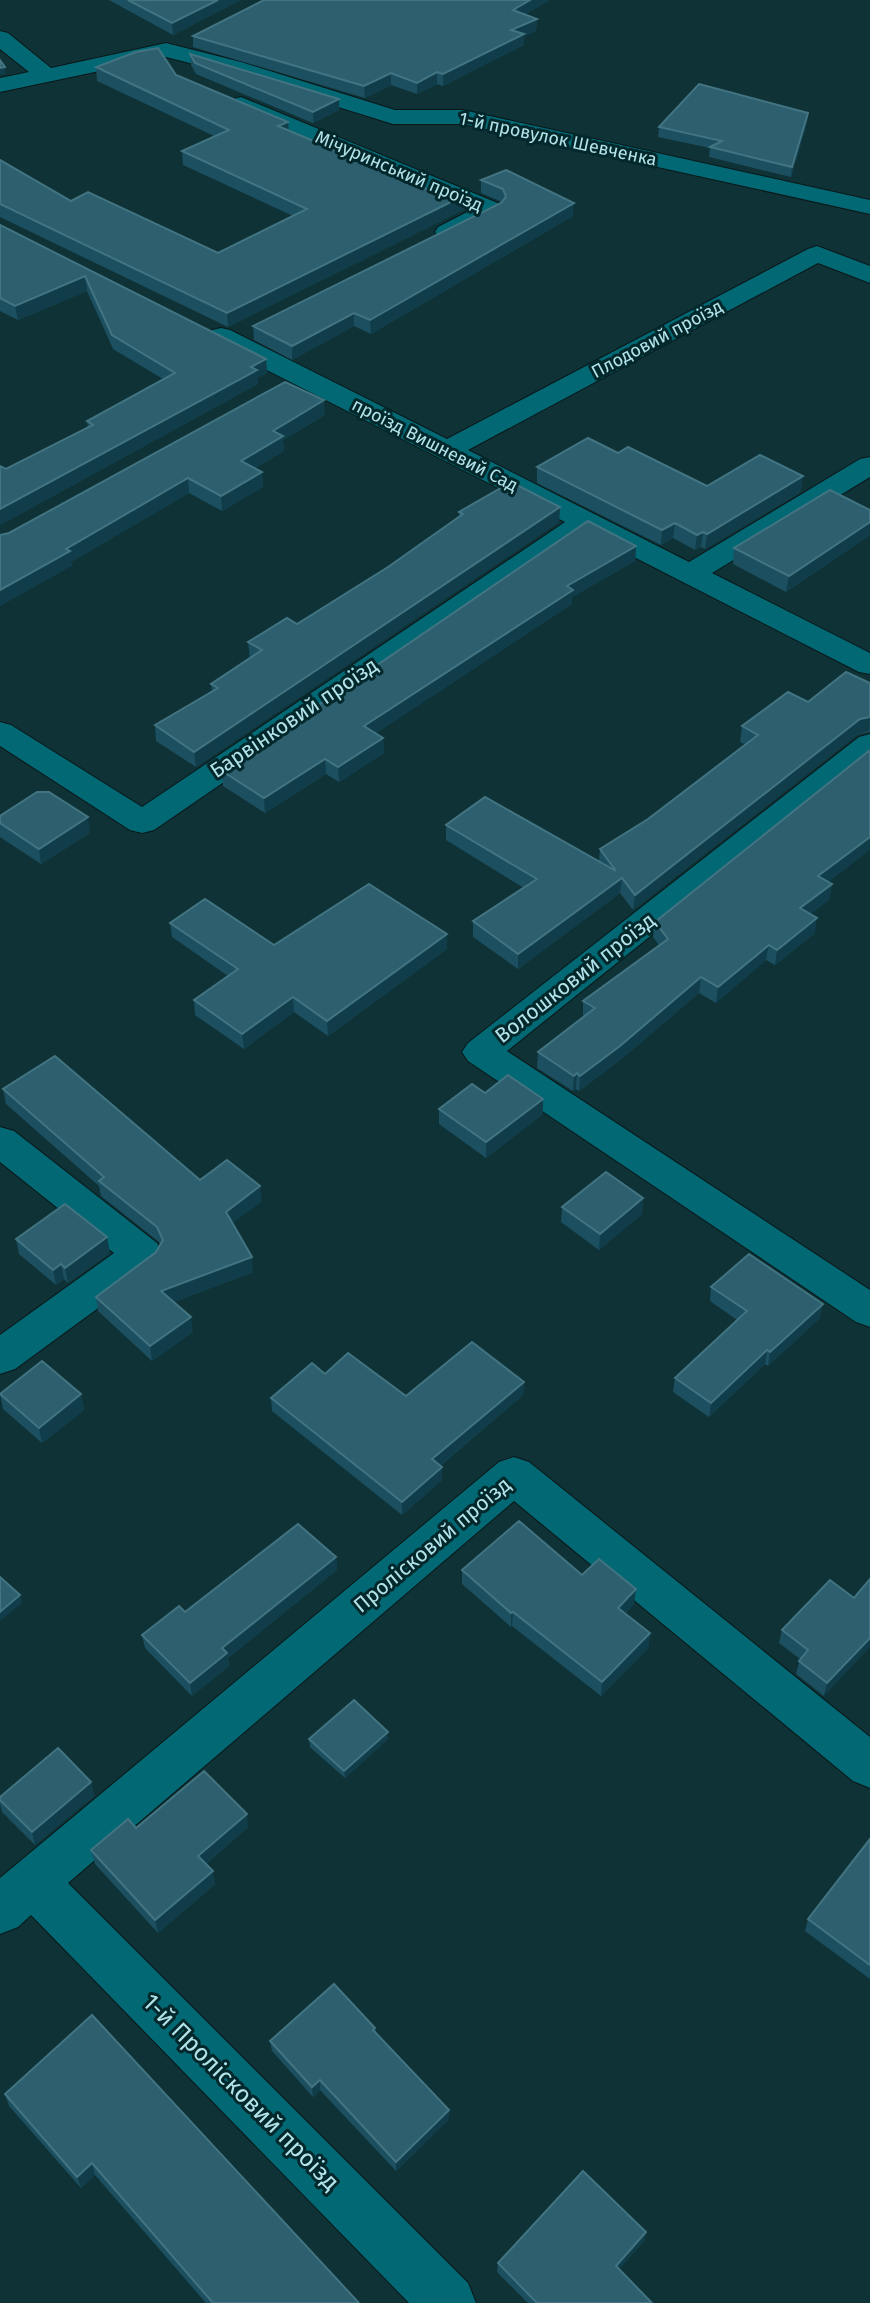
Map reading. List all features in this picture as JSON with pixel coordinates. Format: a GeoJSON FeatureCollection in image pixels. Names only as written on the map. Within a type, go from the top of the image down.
{"type":"FeatureCollection","features":[{"type":"Feature","properties":{"kind":"street"},"geometry":{"type":"LineString","coordinates":[[0,38],[46,75]]}},
{"type":"Feature","properties":{"kind":"street"},"geometry":{"type":"LineString","coordinates":[[0,85],[166,50],[190,38]]}},
{"type":"Feature","properties":{"kind":"street"},"geometry":{"type":"LineString","coordinates":[[166,50],[186,81]]}},
{"type":"Feature","properties":{"kind":"street","name":"1-й провулок Шевченка"},"geometry":{"type":"LineString","coordinates":[[166,50],[233,67],[393,117],[463,117],[870,207]]}},
{"type":"Feature","properties":{"kind":"street","name":"Мічуринський проїзд"},"geometry":{"type":"LineString","coordinates":[[224,97],[491,209],[429,241]]}},
{"type":"Feature","properties":{"kind":"street","name":"Плодовий проїзд"},"geometry":{"type":"LineString","coordinates":[[446,451],[817,254],[870,275]]}},
{"type":"Feature","properties":{"kind":"street","name":"проїзд Вишневий Сад"},"geometry":{"type":"LineString","coordinates":[[192,322],[228,340],[286,382],[446,451],[870,665]]}},
{"type":"Feature","properties":{"kind":"street"},"geometry":{"type":"LineString","coordinates":[[228,340],[253,328]]}},
{"type":"Feature","properties":{"kind":"street"},"geometry":{"type":"LineString","coordinates":[[690,574],[870,465]]}},
{"type":"Feature","properties":{"kind":"street","name":"Барвінковий проїзд"},"geometry":{"type":"LineString","coordinates":[[0,732],[142,822],[585,521]]}},
{"type":"Feature","properties":{"kind":"street","name":"Волошковий проїзд"},"geometry":{"type":"LineString","coordinates":[[870,744],[481,1052],[870,1311]]}},
{"type":"Feature","properties":{"kind":"street"},"geometry":{"type":"LineString","coordinates":[[0,1141],[144,1254],[0,1357]]}},
{"type":"Feature","properties":{"kind":"street","name":"Пролісковий проїзд"},"geometry":{"type":"LineString","coordinates":[[17,1896],[514,1475],[870,1766]]}},
{"type":"Feature","properties":{"kind":"street","name":"1-й Пролісковий проїзд"},"geometry":{"type":"LineString","coordinates":[[17,1896],[448,2303]]}},
{"type":"Feature","properties":{"kind":"building"},"geometry":{"type":"Polygon","coordinates":[[[128,0],[218,0],[172,23],[128,0]]]}},
{"type":"Feature","properties":{"kind":"building"},"geometry":{"type":"Polygon","coordinates":[[[264,0],[530,0],[513,10],[537,19],[511,30],[524,34],[443,74],[437,72],[417,83],[391,73],[364,86],[193,36],[264,0]]]}},
{"type":"Feature","properties":{"kind":"building"},"geometry":{"type":"Polygon","coordinates":[[[158,48],[176,75],[288,122],[278,126],[443,196],[455,191],[465,195],[227,313],[0,204],[0,160],[71,201],[88,192],[218,253],[307,209],[182,151],[229,130],[96,67],[136,52],[158,48]]]}},
{"type":"Feature","properties":{"kind":"building"},"geometry":{"type":"Polygon","coordinates":[[[190,54],[339,99],[313,112],[195,63],[190,54]]]}},
{"type":"Feature","properties":{"kind":"building"},"geometry":{"type":"Polygon","coordinates":[[[699,84],[808,113],[792,167],[710,147],[722,141],[659,127],[699,84]]]}},
{"type":"Feature","properties":{"kind":"building"},"geometry":{"type":"Polygon","coordinates":[[[506,170],[574,203],[370,320],[354,313],[292,346],[253,326],[501,203],[506,197],[503,189],[481,180],[506,170]]]}},
{"type":"Feature","properties":{"kind":"building"},"geometry":{"type":"Polygon","coordinates":[[[0,225],[266,359],[251,367],[257,370],[0,509],[0,466],[6,469],[93,425],[87,421],[175,373],[112,335],[85,276],[15,306],[0,298],[0,225]]]}},
{"type":"Feature","properties":{"kind":"building"},"geometry":{"type":"Polygon","coordinates":[[[285,382],[324,400],[273,431],[283,436],[241,461],[262,472],[221,496],[188,478],[66,549],[70,551],[0,590],[0,535],[9,533],[285,382]]]}},
{"type":"Feature","properties":{"kind":"building"},"geometry":{"type":"Polygon","coordinates":[[[588,438],[618,453],[628,447],[707,486],[760,455],[803,476],[707,534],[703,532],[697,535],[675,523],[662,530],[537,467],[588,438]]]}},
{"type":"Feature","properties":{"kind":"building"},"geometry":{"type":"Polygon","coordinates":[[[511,482],[560,507],[194,752],[155,725],[218,688],[211,684],[262,650],[248,642],[287,618],[297,624],[388,567],[463,514],[459,512],[511,482]]]}},
{"type":"Feature","properties":{"kind":"building"},"geometry":{"type":"Polygon","coordinates":[[[830,490],[870,510],[870,522],[789,576],[734,548],[830,490]]]}},
{"type":"Feature","properties":{"kind":"building"},"geometry":{"type":"Polygon","coordinates":[[[588,521],[636,546],[567,586],[573,590],[364,726],[383,738],[338,767],[325,759],[264,798],[222,771],[588,521]]]}},
{"type":"Feature","properties":{"kind":"building"},"geometry":{"type":"Polygon","coordinates":[[[846,672],[870,683],[870,717],[860,719],[635,895],[622,878],[518,954],[473,921],[537,879],[446,825],[485,797],[616,871],[600,849],[648,819],[758,735],[742,726],[788,692],[808,702],[846,672]]]}},
{"type":"Feature","properties":{"kind":"building"},"geometry":{"type":"Polygon","coordinates":[[[870,750],[870,837],[818,876],[832,884],[800,908],[817,918],[777,950],[769,945],[718,987],[701,977],[620,1046],[580,1076],[577,1073],[574,1076],[538,1052],[595,1008],[583,1001],[668,939],[655,922],[870,750]]]}},
{"type":"Feature","properties":{"kind":"building"},"geometry":{"type":"Polygon","coordinates":[[[37,792],[49,792],[88,817],[39,849],[0,823],[0,816],[37,792]]]}},
{"type":"Feature","properties":{"kind":"building"},"geometry":{"type":"Polygon","coordinates":[[[369,884],[447,934],[327,1021],[293,997],[242,1034],[194,1000],[238,969],[170,923],[205,899],[274,945],[369,884]]]}},
{"type":"Feature","properties":{"kind":"building"},"geometry":{"type":"Polygon","coordinates":[[[55,1056],[200,1180],[227,1160],[260,1186],[226,1212],[252,1257],[161,1291],[191,1317],[150,1346],[96,1297],[156,1252],[163,1240],[157,1227],[99,1181],[104,1177],[3,1089],[55,1056]]]}},
{"type":"Feature","properties":{"kind":"building"},"geometry":{"type":"Polygon","coordinates":[[[508,1075],[543,1099],[486,1142],[439,1109],[472,1084],[485,1093],[508,1075]]]}},
{"type":"Feature","properties":{"kind":"building"},"geometry":{"type":"Polygon","coordinates":[[[606,1172],[643,1198],[600,1234],[562,1207],[606,1172]]]}},
{"type":"Feature","properties":{"kind":"building"},"geometry":{"type":"Polygon","coordinates":[[[65,1204],[107,1237],[65,1268],[61,1264],[53,1270],[16,1239],[65,1204]]]}},
{"type":"Feature","properties":{"kind":"building"},"geometry":{"type":"Polygon","coordinates":[[[749,1254],[823,1304],[770,1352],[767,1350],[711,1403],[675,1378],[747,1311],[711,1287],[749,1254]]]}},
{"type":"Feature","properties":{"kind":"building"},"geometry":{"type":"Polygon","coordinates":[[[472,1342],[524,1382],[432,1459],[442,1467],[402,1502],[271,1398],[312,1363],[325,1374],[348,1353],[406,1396],[472,1342]]]}},
{"type":"Feature","properties":{"kind":"building"},"geometry":{"type":"Polygon","coordinates":[[[42,1361],[81,1394],[39,1428],[0,1394],[42,1361]]]}},
{"type":"Feature","properties":{"kind":"building"},"geometry":{"type":"Polygon","coordinates":[[[519,1521],[582,1575],[599,1559],[636,1589],[618,1608],[650,1633],[602,1682],[511,1613],[462,1570],[519,1521]]]}},
{"type":"Feature","properties":{"kind":"building"},"geometry":{"type":"Polygon","coordinates":[[[298,1524],[336,1557],[222,1648],[227,1653],[190,1683],[142,1635],[179,1606],[185,1612],[298,1524]]]}},
{"type":"Feature","properties":{"kind":"building"},"geometry":{"type":"Polygon","coordinates":[[[0,1577],[20,1595],[0,1612],[0,1577]]]}},
{"type":"Feature","properties":{"kind":"building"},"geometry":{"type":"Polygon","coordinates":[[[870,1579],[870,1638],[827,1683],[799,1661],[808,1650],[782,1630],[830,1580],[854,1598],[870,1579]]]}},
{"type":"Feature","properties":{"kind":"building"},"geometry":{"type":"Polygon","coordinates":[[[354,1700],[388,1732],[344,1771],[309,1739],[354,1700]]]}},
{"type":"Feature","properties":{"kind":"building"},"geometry":{"type":"Polygon","coordinates":[[[58,1748],[91,1782],[32,1832],[0,1797],[58,1748]]]}},
{"type":"Feature","properties":{"kind":"building"},"geometry":{"type":"Polygon","coordinates":[[[204,1771],[247,1814],[198,1856],[213,1871],[155,1920],[91,1850],[128,1819],[136,1828],[204,1771]]]}},
{"type":"Feature","properties":{"kind":"building"},"geometry":{"type":"Polygon","coordinates":[[[870,1839],[870,1965],[808,1919],[870,1839]]]}},
{"type":"Feature","properties":{"kind":"building"},"geometry":{"type":"Polygon","coordinates":[[[334,1984],[375,2028],[373,2030],[449,2110],[396,2162],[320,2080],[312,2087],[270,2041],[334,1984]]]}},
{"type":"Feature","properties":{"kind":"building"},"geometry":{"type":"Polygon","coordinates":[[[92,2015],[359,2303],[213,2303],[92,2163],[77,2177],[5,2094],[92,2015]]]}},
{"type":"Feature","properties":{"kind":"building"},"geometry":{"type":"Polygon","coordinates":[[[583,2171],[646,2232],[616,2266],[652,2303],[537,2303],[498,2263],[583,2171]]]}}]}
